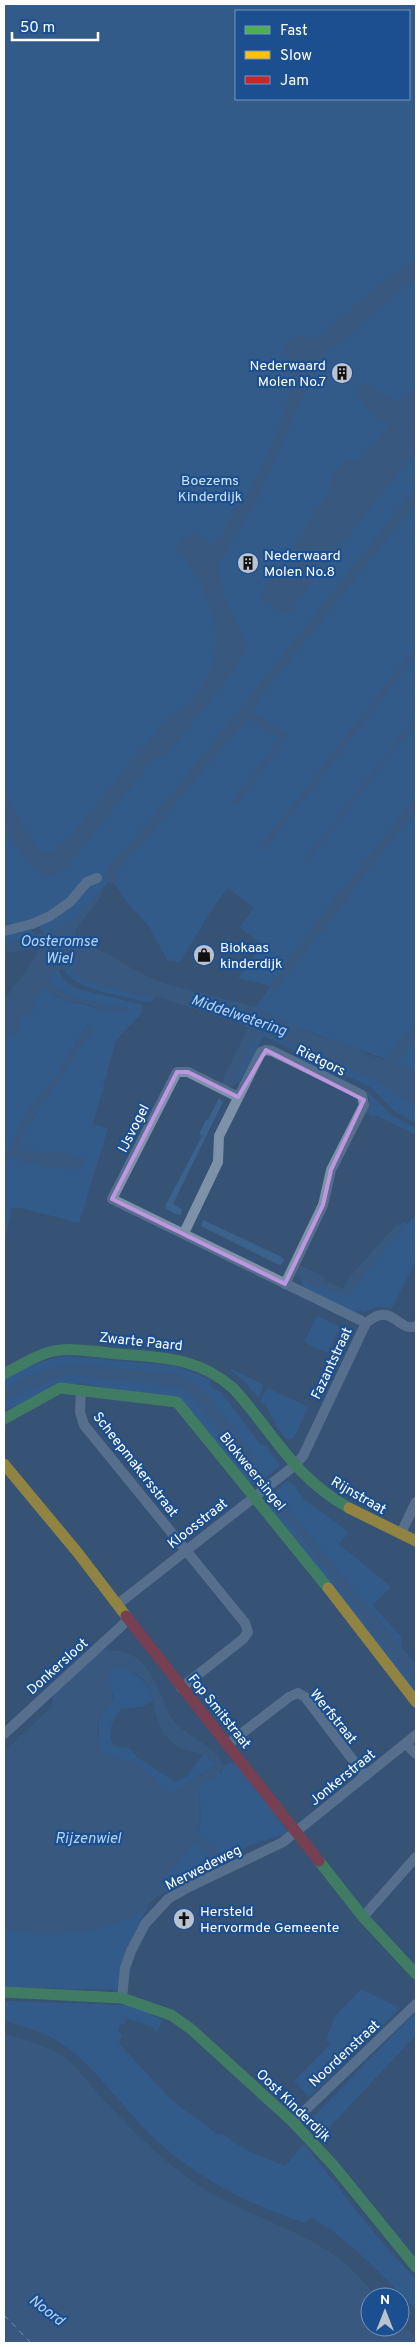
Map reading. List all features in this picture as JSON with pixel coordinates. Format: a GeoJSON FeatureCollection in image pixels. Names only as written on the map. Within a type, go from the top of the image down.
{"type":"FeatureCollection","features":[{"type":"Feature","properties":{"kind":"street"},"geometry":{"type":"LineString","coordinates":[[4,930],[32,924],[50,916],[70,902],[87,882],[97,878]]}},
{"type":"Feature","properties":{"kind":"street","name":"Rietgors"},"geometry":{"type":"LineString","coordinates":[[184,1234],[218,1162],[219,1136],[262,1052],[266,1050],[362,1096],[364,1105],[331,1170],[324,1205],[285,1284]]}},
{"type":"Feature","properties":{"kind":"street","name":"IJsvogel"},"geometry":{"type":"LineString","coordinates":[[184,1234],[112,1199],[177,1072],[188,1072],[238,1097]]}},
{"type":"Feature","properties":{"kind":"street"},"geometry":{"type":"LineString","coordinates":[[184,1234],[366,1323]]}},
{"type":"Feature","properties":{"kind":"street","name":"Fazantstraat"},"geometry":{"type":"LineString","coordinates":[[294,1466],[302,1456],[366,1323],[374,1316],[384,1314],[409,1327],[416,1326]]}},
{"type":"Feature","properties":{"kind":"street","name":"Zwarte Paard"},"geometry":{"type":"LineString","coordinates":[[4,1374],[39,1356],[55,1351],[72,1350],[169,1357],[187,1361],[204,1367],[234,1388],[294,1466]]}},
{"type":"Feature","properties":{"kind":"street","name":"Blokweersingel"},"geometry":{"type":"LineString","coordinates":[[4,1419],[60,1388],[177,1402],[254,1496],[416,1702]]}},
{"type":"Feature","properties":{"kind":"street","name":"Scheepmakersstraat"},"geometry":{"type":"LineString","coordinates":[[81,1390],[80,1412],[84,1425],[245,1623],[248,1632],[243,1639],[182,1688]]}},
{"type":"Feature","properties":{"kind":"street","name":"Fop Smitstraat"},"geometry":{"type":"LineString","coordinates":[[4,1464],[118,1604],[363,1917],[416,1974]]}},
{"type":"Feature","properties":{"kind":"street","name":"Kloosstraat"},"geometry":{"type":"LineString","coordinates":[[118,1604],[294,1466]]}},
{"type":"Feature","properties":{"kind":"street","name":"Rijnstraat"},"geometry":{"type":"LineString","coordinates":[[294,1466],[310,1482],[330,1497],[368,1519],[416,1541]]}},
{"type":"Feature","properties":{"kind":"street"},"geometry":{"type":"LineString","coordinates":[[401,1533],[416,1502]]}},
{"type":"Feature","properties":{"kind":"street","name":"Donkersloot"},"geometry":{"type":"LineString","coordinates":[[4,1734],[129,1619]]}},
{"type":"Feature","properties":{"kind":"street","name":"Werfstraat"},"geometry":{"type":"LineString","coordinates":[[228,1744],[289,1697],[298,1693],[305,1698],[365,1776]]}},
{"type":"Feature","properties":{"kind":"street"},"geometry":{"type":"LineString","coordinates":[[416,1735],[406,1744],[416,1754]]}},
{"type":"Feature","properties":{"kind":"street","name":"Jonkerstraat"},"geometry":{"type":"LineString","coordinates":[[296,1832],[406,1744]]}},
{"type":"Feature","properties":{"kind":"street","name":"Merwedeweg"},"geometry":{"type":"LineString","coordinates":[[122,1998],[125,1968],[131,1951],[145,1924],[168,1899],[283,1842],[296,1832]]}},
{"type":"Feature","properties":{"kind":"street"},"geometry":{"type":"LineString","coordinates":[[363,1917],[416,1857]]}},
{"type":"Feature","properties":{"kind":"street","name":"Oost Kinderdijk"},"geometry":{"type":"LineString","coordinates":[[4,1992],[122,1998],[171,2015],[191,2029],[292,2122],[334,2166],[416,2267]]}},
{"type":"Feature","properties":{"kind":"street","name":"Noordenstraat"},"geometry":{"type":"LineString","coordinates":[[292,2122],[416,2004]]}},
{"type":"Feature","properties":{"kind":"highlighted area"},"geometry":{"type":"Polygon","coordinates":[[[266,1050],[364,1100],[331,1170],[323,1205],[285,1284],[112,1199],[177,1072],[188,1072],[238,1097],[266,1050]]]}},
{"type":"Feature","properties":{"kind":"green space","name":"Boezems Kinderdijk"},"geometry":{"type":"Polygon","coordinates":[[[4,4],[416,4],[416,1072],[294,1026],[255,1007],[271,986],[238,978],[263,945],[239,927],[254,908],[228,888],[214,906],[180,962],[167,960],[150,928],[139,914],[132,909],[111,879],[74,921],[66,926],[44,933],[34,919],[4,925],[4,4]]]}},
{"type":"Feature","properties":{"kind":"green space"},"geometry":{"type":"Polygon","coordinates":[[[28,929],[36,934],[4,944],[4,933],[28,929]]]}},
{"type":"Feature","properties":{"kind":"green space"},"geometry":{"type":"Polygon","coordinates":[[[63,969],[71,970],[84,980],[142,996],[156,996],[150,1002],[146,1002],[100,991],[78,982],[63,969]]]}},
{"type":"Feature","properties":{"kind":"green space"},"geometry":{"type":"Polygon","coordinates":[[[58,970],[64,980],[75,988],[142,1005],[143,1012],[116,1040],[93,1124],[108,1128],[79,1223],[21,1208],[12,1208],[4,1245],[4,1162],[10,1156],[35,1164],[79,1169],[17,1149],[48,1095],[83,1044],[91,1037],[88,1024],[56,1077],[27,1111],[14,1143],[4,1155],[4,1040],[9,1035],[21,1031],[19,1022],[21,1017],[33,1013],[34,1002],[44,988],[57,997],[93,1007],[104,1013],[113,1010],[125,1011],[127,1008],[84,1000],[62,992],[49,979],[58,970]]]}},
{"type":"Feature","properties":{"kind":"green space"},"geometry":{"type":"Polygon","coordinates":[[[260,1032],[374,1078],[416,1107],[416,1123],[396,1112],[368,1086],[264,1036],[239,1082],[233,1085],[230,1084],[260,1032]]]}},
{"type":"Feature","properties":{"kind":"green space"},"geometry":{"type":"Polygon","coordinates":[[[270,1045],[361,1088],[361,1090],[270,1045]]]}},
{"type":"Feature","properties":{"kind":"green space"},"geometry":{"type":"Polygon","coordinates":[[[367,1091],[391,1115],[416,1128],[416,1135],[375,1115],[374,1117],[366,1113],[369,1102],[367,1091]]]}},
{"type":"Feature","properties":{"kind":"green space"},"geometry":{"type":"Polygon","coordinates":[[[416,1215],[416,1260],[392,1308],[377,1307],[364,1312],[358,1310],[356,1313],[302,1286],[303,1283],[298,1275],[299,1272],[337,1294],[351,1290],[402,1229],[399,1227],[403,1222],[407,1224],[416,1215]]]}},
{"type":"Feature","properties":{"kind":"green space"},"geometry":{"type":"Polygon","coordinates":[[[317,1316],[340,1327],[327,1353],[304,1342],[317,1316]]]}},
{"type":"Feature","properties":{"kind":"green space"},"geometry":{"type":"Polygon","coordinates":[[[67,1356],[175,1366],[210,1379],[211,1387],[221,1392],[259,1443],[267,1446],[280,1466],[256,1485],[247,1482],[182,1401],[79,1383],[34,1398],[4,1411],[4,1400],[67,1374],[177,1387],[189,1392],[249,1470],[258,1462],[210,1399],[174,1374],[70,1364],[28,1376],[4,1388],[4,1376],[43,1361],[67,1356]]]}},
{"type":"Feature","properties":{"kind":"green space"},"geometry":{"type":"Polygon","coordinates":[[[231,1369],[264,1385],[258,1398],[247,1384],[231,1369]]]}},
{"type":"Feature","properties":{"kind":"green space"},"geometry":{"type":"Polygon","coordinates":[[[268,1388],[308,1407],[294,1438],[288,1439],[285,1437],[264,1403],[260,1401],[268,1388]]]}},
{"type":"Feature","properties":{"kind":"green space"},"geometry":{"type":"Polygon","coordinates":[[[287,1481],[294,1485],[304,1500],[349,1533],[339,1544],[391,1587],[373,1605],[402,1638],[401,1647],[284,1504],[416,1685],[416,1697],[262,1503],[287,1481]]]}},
{"type":"Feature","properties":{"kind":"green space"},"geometry":{"type":"Polygon","coordinates":[[[122,1667],[133,1672],[142,1680],[154,1700],[142,1707],[121,1709],[111,1726],[113,1746],[129,1748],[137,1757],[175,1782],[188,1776],[203,1754],[215,1765],[175,1792],[172,1793],[158,1784],[153,1777],[138,1765],[102,1752],[99,1742],[99,1720],[102,1714],[108,1710],[114,1697],[110,1687],[109,1672],[114,1668],[122,1667]]]}},
{"type":"Feature","properties":{"kind":"green space"},"geometry":{"type":"Polygon","coordinates":[[[235,1762],[289,1833],[251,1845],[220,1861],[199,1833],[201,1816],[199,1787],[202,1782],[221,1773],[224,1765],[235,1762]]]}},
{"type":"Feature","properties":{"kind":"green space"},"geometry":{"type":"Polygon","coordinates":[[[196,1841],[214,1861],[208,1866],[161,1888],[159,1883],[196,1841]]]}},
{"type":"Feature","properties":{"kind":"green space"},"geometry":{"type":"Polygon","coordinates":[[[149,1904],[129,1946],[118,1990],[4,1987],[4,1928],[39,1933],[80,1932],[119,1922],[136,1914],[149,1904]]]}},
{"type":"Feature","properties":{"kind":"green space"},"geometry":{"type":"Polygon","coordinates":[[[361,1989],[400,2008],[309,2097],[294,2081],[330,2045],[326,2040],[336,2015],[361,1989]]]}},
{"type":"Feature","properties":{"kind":"green space"},"geometry":{"type":"Polygon","coordinates":[[[4,2001],[125,2005],[163,2020],[153,2036],[155,2028],[127,2018],[125,2025],[120,2024],[118,2032],[122,2034],[119,2043],[171,2100],[217,2134],[224,2135],[246,2150],[285,2166],[304,2144],[374,2233],[416,2280],[416,2310],[410,2304],[410,2287],[394,2287],[367,2260],[326,2226],[311,2217],[305,2223],[284,2216],[243,2198],[203,2176],[167,2150],[151,2135],[93,2071],[68,2048],[42,2033],[4,2020],[4,2001]]]}},
{"type":"Feature","properties":{"kind":"green space"},"geometry":{"type":"Polygon","coordinates":[[[413,2014],[416,2016],[416,2035],[320,2137],[311,2128],[312,2118],[413,2014]]]}},
{"type":"Feature","properties":{"kind":"water"},"geometry":{"type":"Polygon","coordinates":[[[416,257],[416,278],[367,318],[343,343],[331,349],[326,354],[324,364],[315,371],[256,503],[219,565],[225,596],[247,644],[245,654],[215,696],[169,752],[155,759],[67,867],[57,873],[47,875],[39,872],[6,834],[9,828],[4,820],[4,791],[36,845],[44,853],[51,854],[73,833],[170,714],[184,707],[195,696],[210,670],[215,635],[213,617],[200,583],[176,549],[178,543],[186,536],[196,534],[205,539],[209,544],[214,544],[253,484],[274,440],[289,394],[291,372],[285,348],[286,343],[296,337],[316,338],[326,332],[364,297],[416,257]]]}},
{"type":"Feature","properties":{"kind":"water"},"geometry":{"type":"Polygon","coordinates":[[[363,381],[397,401],[402,399],[416,386],[416,450],[289,613],[279,613],[262,599],[262,593],[270,577],[298,540],[312,516],[329,493],[331,477],[347,460],[360,460],[390,425],[370,411],[359,398],[356,392],[363,381]]]}},
{"type":"Feature","properties":{"kind":"water"},"geometry":{"type":"Polygon","coordinates":[[[416,486],[416,504],[258,702],[255,708],[256,714],[289,735],[237,806],[232,802],[280,739],[252,721],[246,721],[117,874],[111,867],[236,714],[416,486]]]}},
{"type":"Feature","properties":{"kind":"water"},"geometry":{"type":"Polygon","coordinates":[[[416,646],[416,656],[264,851],[259,848],[416,646]]]}},
{"type":"Feature","properties":{"kind":"water"},"geometry":{"type":"Polygon","coordinates":[[[416,716],[416,722],[304,867],[300,866],[416,716]]]}},
{"type":"Feature","properties":{"kind":"water"},"geometry":{"type":"Polygon","coordinates":[[[416,795],[416,810],[340,906],[337,907],[335,905],[336,899],[416,795]]]}},
{"type":"Feature","properties":{"kind":"water"},"geometry":{"type":"Polygon","coordinates":[[[101,891],[101,896],[75,931],[76,936],[84,944],[112,956],[159,982],[255,1007],[313,1034],[353,1047],[371,1056],[391,1061],[415,1072],[416,1107],[374,1078],[232,1021],[156,996],[142,996],[83,980],[71,970],[62,969],[53,973],[49,979],[62,992],[72,996],[96,1003],[127,1008],[127,1010],[101,1013],[94,1006],[66,1000],[44,989],[34,1002],[33,1013],[21,1018],[19,1022],[21,1031],[9,1035],[4,1040],[4,1000],[36,957],[38,948],[4,953],[4,944],[66,926],[101,891]]]}},
{"type":"Feature","properties":{"kind":"water"},"geometry":{"type":"Polygon","coordinates":[[[326,912],[332,916],[276,991],[273,991],[269,988],[287,960],[326,912]]]}},
{"type":"Feature","properties":{"kind":"water"},"geometry":{"type":"Polygon","coordinates":[[[89,1024],[94,1026],[91,1037],[83,1044],[48,1098],[34,1115],[17,1149],[67,1153],[84,1158],[85,1161],[79,1169],[36,1164],[11,1156],[4,1162],[4,1155],[14,1143],[27,1111],[56,1077],[89,1024]]]}},
{"type":"Feature","properties":{"kind":"water"},"geometry":{"type":"Polygon","coordinates":[[[219,1098],[223,1102],[173,1204],[182,1209],[181,1215],[175,1214],[166,1209],[165,1206],[202,1136],[199,1134],[206,1120],[208,1120],[219,1098]]]}},
{"type":"Feature","properties":{"kind":"water"},"geometry":{"type":"Polygon","coordinates":[[[203,1220],[282,1257],[284,1261],[281,1265],[277,1264],[201,1226],[203,1220]]]}},
{"type":"Feature","properties":{"kind":"water"},"geometry":{"type":"Polygon","coordinates":[[[397,1224],[402,1229],[399,1234],[348,1295],[337,1294],[305,1277],[307,1272],[343,1289],[347,1280],[397,1224]]]}},
{"type":"Feature","properties":{"kind":"water"},"geometry":{"type":"Polygon","coordinates":[[[70,1364],[183,1376],[195,1383],[211,1399],[259,1462],[249,1470],[189,1392],[177,1387],[67,1374],[4,1400],[4,1388],[28,1376],[70,1364]]]}},
{"type":"Feature","properties":{"kind":"water"},"geometry":{"type":"Polygon","coordinates":[[[284,1504],[416,1665],[416,1685],[278,1509],[284,1504]]]}},
{"type":"Feature","properties":{"kind":"water","name":"Rijzenwiel"},"geometry":{"type":"Polygon","coordinates":[[[101,1650],[126,1653],[135,1657],[148,1670],[168,1713],[178,1726],[213,1751],[224,1765],[217,1777],[202,1782],[200,1786],[199,1833],[221,1854],[218,1864],[214,1868],[161,1894],[129,1919],[99,1928],[51,1934],[4,1928],[4,1752],[52,1706],[54,1691],[101,1650]],[[122,1667],[114,1668],[109,1672],[113,1703],[102,1714],[98,1722],[99,1738],[103,1752],[138,1764],[158,1784],[172,1792],[175,1792],[215,1766],[204,1756],[185,1750],[171,1742],[160,1726],[148,1687],[134,1672],[122,1667]],[[196,1841],[159,1883],[160,1888],[208,1866],[213,1861],[213,1858],[196,1841]]]}},
{"type":"Feature","properties":{"kind":"water","name":"Noord"},"geometry":{"type":"Polygon","coordinates":[[[4,2034],[42,2046],[64,2057],[74,2065],[97,2093],[142,2139],[192,2181],[226,2201],[316,2244],[345,2263],[367,2287],[360,2287],[360,2337],[410,2337],[410,2332],[416,2338],[416,2343],[4,2343],[4,2034]]]}},
{"type":"Feature","properties":{"kind":"waterway"},"geometry":{"type":"LineString","coordinates":[[112,878],[111,873],[123,857]]}},
{"type":"Feature","properties":{"kind":"waterway"},"geometry":{"type":"LineString","coordinates":[[319,927],[345,893]]}},
{"type":"Feature","properties":{"kind":"waterway","name":"Middelwetering"},"geometry":{"type":"LineString","coordinates":[[228,1082],[259,1020]]}},
{"type":"Feature","properties":{"kind":"waterway"},"geometry":{"type":"LineString","coordinates":[[385,1069],[416,1029]]}},
{"type":"Feature","properties":{"kind":"waterway"},"geometry":{"type":"LineString","coordinates":[[301,1272],[320,1282]]}},
{"type":"Feature","properties":{"kind":"ferry route"},"geometry":{"type":"LineString","coordinates":[[4,2315],[31,2343]]}},
{"type":"Feature","properties":{"kind":"traffic: fast"},"geometry":{"type":"LineString","coordinates":[[4,1374],[43,1354],[64,1350],[87,1350],[175,1360],[205,1369],[233,1388],[298,1468],[329,1496],[349,1508]]}},
{"type":"Feature","properties":{"kind":"traffic: fast"},"geometry":{"type":"LineString","coordinates":[[4,1419],[60,1388],[177,1402],[328,1588]]}},
{"type":"Feature","properties":{"kind":"traffic: fast"},"geometry":{"type":"LineString","coordinates":[[319,1861],[363,1917],[416,1974]]}},
{"type":"Feature","properties":{"kind":"traffic: fast"},"geometry":{"type":"LineString","coordinates":[[4,1992],[122,1998],[171,2015],[191,2029],[293,2122],[334,2166],[416,2267]]}},
{"type":"Feature","properties":{"kind":"traffic: slow"},"geometry":{"type":"LineString","coordinates":[[4,1464],[78,1553],[126,1616]]}},
{"type":"Feature","properties":{"kind":"traffic: slow"},"geometry":{"type":"LineString","coordinates":[[349,1508],[416,1541]]}},
{"type":"Feature","properties":{"kind":"traffic: slow"},"geometry":{"type":"LineString","coordinates":[[328,1588],[416,1702]]}},
{"type":"Feature","properties":{"kind":"traffic: jam"},"geometry":{"type":"LineString","coordinates":[[126,1616],[319,1861]]}},
{"type":"Feature","properties":{"kind":"place","name":"Nederwaard Molen No.7"},"geometry":{"type":"Point","coordinates":[342,373]}},
{"type":"Feature","properties":{"kind":"place","name":"Nederwaard Molen No.8"},"geometry":{"type":"Point","coordinates":[248,563]}},
{"type":"Feature","properties":{"kind":"place","name":"Biokaas kinderdijk"},"geometry":{"type":"Point","coordinates":[204,955]}},
{"type":"Feature","properties":{"kind":"place","name":"Hersteld Hervormde Gemeente"},"geometry":{"type":"Point","coordinates":[184,1919]}},
{"type":"Feature","properties":{"kind":"water label","name":"Oosteromse Wiel"},"geometry":{"type":"Point","coordinates":[59,950]}}]}
